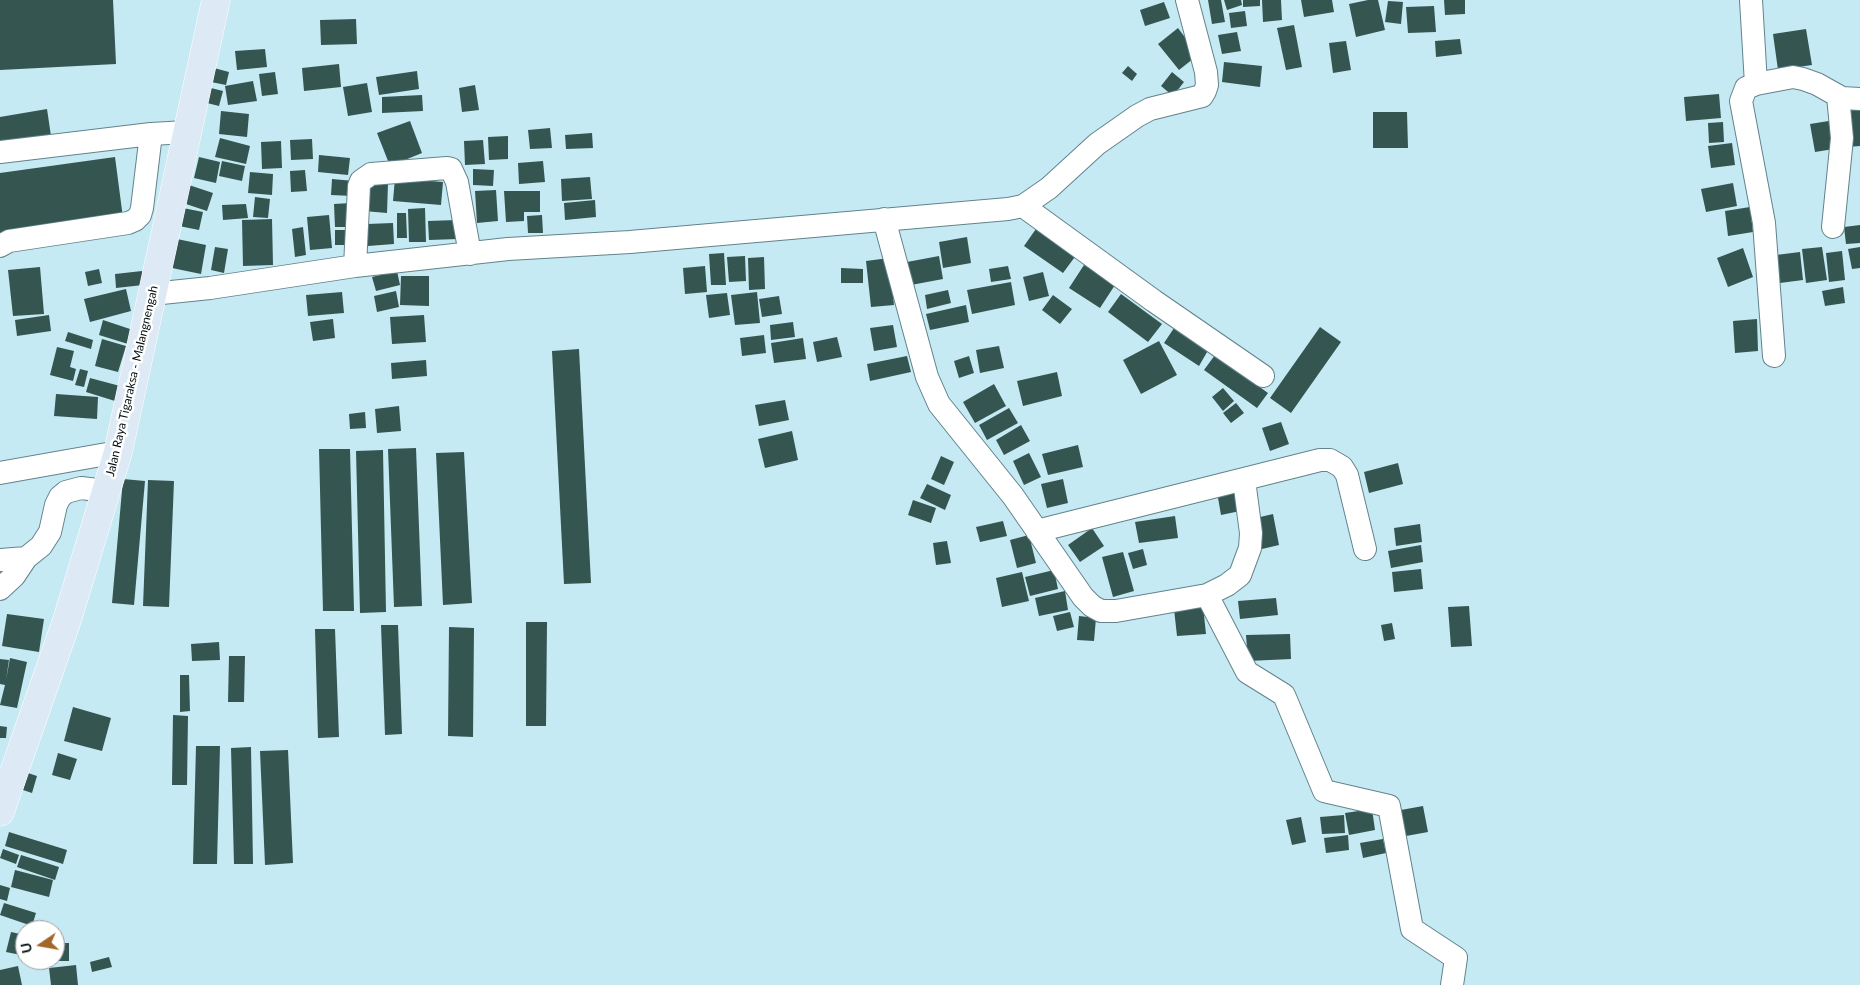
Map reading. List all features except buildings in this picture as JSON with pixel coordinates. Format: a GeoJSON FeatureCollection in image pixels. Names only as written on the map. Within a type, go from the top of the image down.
{"type":"FeatureCollection","features":[{"type":"Feature","properties":{"kind":"main road","name":"Jalan Raya Tigaraksa - Malangnengah"},"geometry":{"type":"LineString","coordinates":[[0,812],[6,777],[67,620],[118,452],[216,0]]}},
{"type":"Feature","properties":{"kind":"street"},"geometry":{"type":"LineString","coordinates":[[152,294],[210,288],[355,266],[508,249],[630,242],[1008,209],[1023,206],[1049,188],[1097,144],[1124,124],[1150,109],[1202,96],[1207,85],[1206,72],[1187,0]]}},
{"type":"Feature","properties":{"kind":"street"},"geometry":{"type":"LineString","coordinates":[[1751,0],[1756,84]]}},
{"type":"Feature","properties":{"kind":"street"},"geometry":{"type":"LineString","coordinates":[[1774,356],[1764,223],[1741,101],[1746,88],[1756,84],[1793,78],[1817,84],[1838,96],[1860,99]]}},
{"type":"Feature","properties":{"kind":"street"},"geometry":{"type":"LineString","coordinates":[[1833,227],[1842,138],[1838,96]]}},
{"type":"Feature","properties":{"kind":"street"},"geometry":{"type":"LineString","coordinates":[[0,152],[151,134],[186,132]]}},
{"type":"Feature","properties":{"kind":"street"},"geometry":{"type":"LineString","coordinates":[[0,246],[9,241],[128,223],[135,220],[140,215],[142,208],[151,134]]}},
{"type":"Feature","properties":{"kind":"street"},"geometry":{"type":"LineString","coordinates":[[355,266],[359,186],[361,181],[371,174],[451,169],[457,182],[470,254]]}},
{"type":"Feature","properties":{"kind":"street"},"geometry":{"type":"LineString","coordinates":[[1023,206],[1154,301],[1263,376]]}},
{"type":"Feature","properties":{"kind":"street"},"geometry":{"type":"LineString","coordinates":[[884,219],[915,336],[933,393],[939,404],[1013,496],[1082,597],[1092,606],[1101,611],[1116,611],[1207,594],[1227,585],[1240,575],[1247,560],[1251,533],[1244,480]]}},
{"type":"Feature","properties":{"kind":"street"},"geometry":{"type":"LineString","coordinates":[[0,473],[118,452]]}},
{"type":"Feature","properties":{"kind":"street"},"geometry":{"type":"LineString","coordinates":[[1037,531],[1320,460],[1336,462],[1347,475],[1365,549]]}},
{"type":"Feature","properties":{"kind":"street"},"geometry":{"type":"LineString","coordinates":[[0,589],[14,576],[26,558],[41,546],[50,532],[56,504],[60,497],[66,492],[82,488],[106,492]]}},
{"type":"Feature","properties":{"kind":"street"},"geometry":{"type":"LineString","coordinates":[[0,560],[26,558]]}},
{"type":"Feature","properties":{"kind":"street"},"geometry":{"type":"LineString","coordinates":[[1207,594],[1247,672],[1284,695],[1324,792],[1389,806],[1412,929],[1456,958],[1452,985]]}}]}
